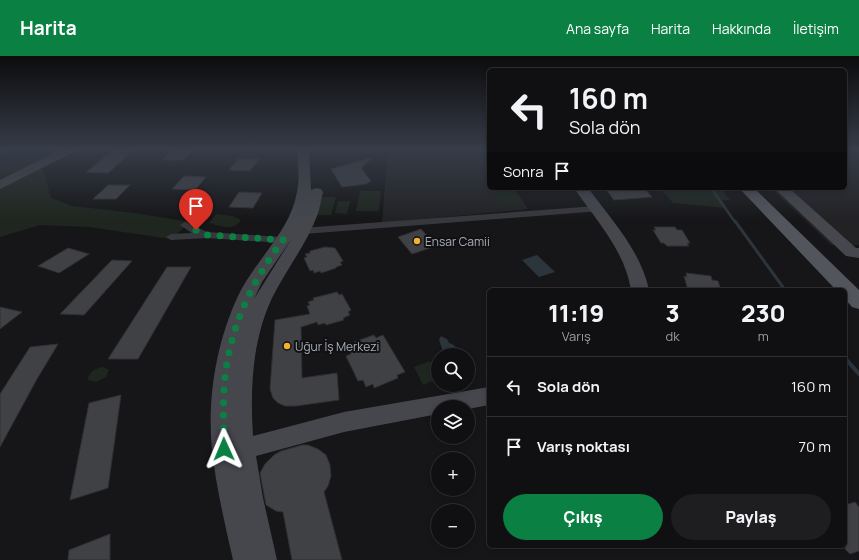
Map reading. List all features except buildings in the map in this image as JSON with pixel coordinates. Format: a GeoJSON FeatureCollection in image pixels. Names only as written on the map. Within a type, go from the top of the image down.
{"type":"FeatureCollection","features":[{"type":"Feature","properties":{"kind":"main road"},"geometry":{"type":"LineString","coordinates":[[0,185],[25,173]]}},
{"type":"Feature","properties":{"kind":"main road"},"geometry":{"type":"LineString","coordinates":[[247,560],[224,449],[223,402],[226,369],[236,326],[248,295],[270,257],[283,240],[299,209],[303,197],[305,173]]}},
{"type":"Feature","properties":{"kind":"main road"},"geometry":{"type":"LineString","coordinates":[[263,560],[251,503],[243,449],[240,425],[240,385],[247,341],[258,310],[309,218],[316,192],[315,173]]}},
{"type":"Feature","properties":{"kind":"main road"},"geometry":{"type":"LineString","coordinates":[[582,190],[631,261],[640,288]]}},
{"type":"Feature","properties":{"kind":"main road"},"geometry":{"type":"LineString","coordinates":[[748,190],[845,288]]}},
{"type":"Feature","properties":{"kind":"main road"},"geometry":{"type":"LineString","coordinates":[[762,190],[859,284]]}},
{"type":"Feature","properties":{"kind":"main road"},"geometry":{"type":"LineString","coordinates":[[783,190],[851,245],[852,253],[859,253]]}},
{"type":"Feature","properties":{"kind":"main road"},"geometry":{"type":"LineString","coordinates":[[847,290],[859,302]]}},
{"type":"Feature","properties":{"kind":"main road"},"geometry":{"type":"LineString","coordinates":[[243,449],[344,422],[487,396]]}},
{"type":"Feature","properties":{"kind":"street"},"geometry":{"type":"LineString","coordinates":[[171,238],[207,235],[283,240],[302,231],[596,209]]}},
{"type":"Feature","properties":{"kind":"street"},"geometry":{"type":"LineString","coordinates":[[185,225],[207,235]]}},
{"type":"Feature","properties":{"kind":"shaded area"},"geometry":{"type":"Polygon","coordinates":[[[0,173],[44,173],[51,198],[72,206],[135,213],[190,222],[171,239],[89,227],[40,225],[0,237],[0,173]]]}},
{"type":"Feature","properties":{"kind":"shaded area"},"geometry":{"type":"Polygon","coordinates":[[[386,173],[487,173],[487,190],[515,190],[528,209],[382,223],[386,173]]]}},
{"type":"Feature","properties":{"kind":"shaded area"},"geometry":{"type":"Polygon","coordinates":[[[847,173],[859,173],[859,245],[831,245],[773,190],[847,190],[847,173]]]}},
{"type":"Feature","properties":{"kind":"shaded area"},"geometry":{"type":"Polygon","coordinates":[[[491,190],[514,190],[522,204],[499,206],[491,190]]]}},
{"type":"Feature","properties":{"kind":"shaded area"},"geometry":{"type":"Polygon","coordinates":[[[662,190],[722,190],[730,200],[722,200],[727,208],[673,203],[662,190]]]}},
{"type":"Feature","properties":{"kind":"shaded area"},"geometry":{"type":"Polygon","coordinates":[[[360,191],[381,191],[379,211],[356,211],[360,191]]]}},
{"type":"Feature","properties":{"kind":"shaded area"},"geometry":{"type":"Polygon","coordinates":[[[320,197],[336,197],[331,215],[314,215],[320,197]]]}},
{"type":"Feature","properties":{"kind":"shaded area"},"geometry":{"type":"Polygon","coordinates":[[[338,201],[350,201],[347,214],[335,213],[338,201]]]}},
{"type":"Feature","properties":{"kind":"shaded area"},"geometry":{"type":"Polygon","coordinates":[[[216,214],[233,216],[241,220],[238,224],[231,227],[222,227],[209,223],[216,214]]]}},
{"type":"Feature","properties":{"kind":"shaded area"},"geometry":{"type":"Polygon","coordinates":[[[537,255],[555,272],[539,277],[522,260],[537,255]]]}},
{"type":"Feature","properties":{"kind":"shaded area"},"geometry":{"type":"Polygon","coordinates":[[[441,336],[447,339],[449,343],[457,348],[442,348],[439,340],[441,336]]]}},
{"type":"Feature","properties":{"kind":"shaded area"},"geometry":{"type":"Polygon","coordinates":[[[430,361],[431,382],[423,385],[414,367],[430,361]]]}},
{"type":"Feature","properties":{"kind":"shaded area"},"geometry":{"type":"Polygon","coordinates":[[[103,367],[109,370],[106,377],[96,382],[88,380],[89,375],[93,371],[103,367]]]}},
{"type":"Feature","properties":{"kind":"waterway"},"geometry":{"type":"LineString","coordinates":[[712,190],[735,222]]}},
{"type":"Feature","properties":{"kind":"waterway"},"geometry":{"type":"LineString","coordinates":[[735,221],[784,288]]}},
{"type":"Feature","properties":{"kind":"waterway"},"geometry":{"type":"LineString","coordinates":[[847,360],[859,374]]}},
{"type":"Feature","properties":{"kind":"place","name":"Ensar Camii"},"geometry":{"type":"Point","coordinates":[417,241]}},
{"type":"Feature","properties":{"kind":"place","name":"Uğur İş Merkezi"},"geometry":{"type":"Point","coordinates":[287,346]}},
{"type":"Feature","properties":{"kind":"route"},"geometry":{"type":"LineString","coordinates":[[196,230],[207,235],[283,240],[270,257],[248,295],[236,326],[226,369],[223,402],[224,449]]}}]}
